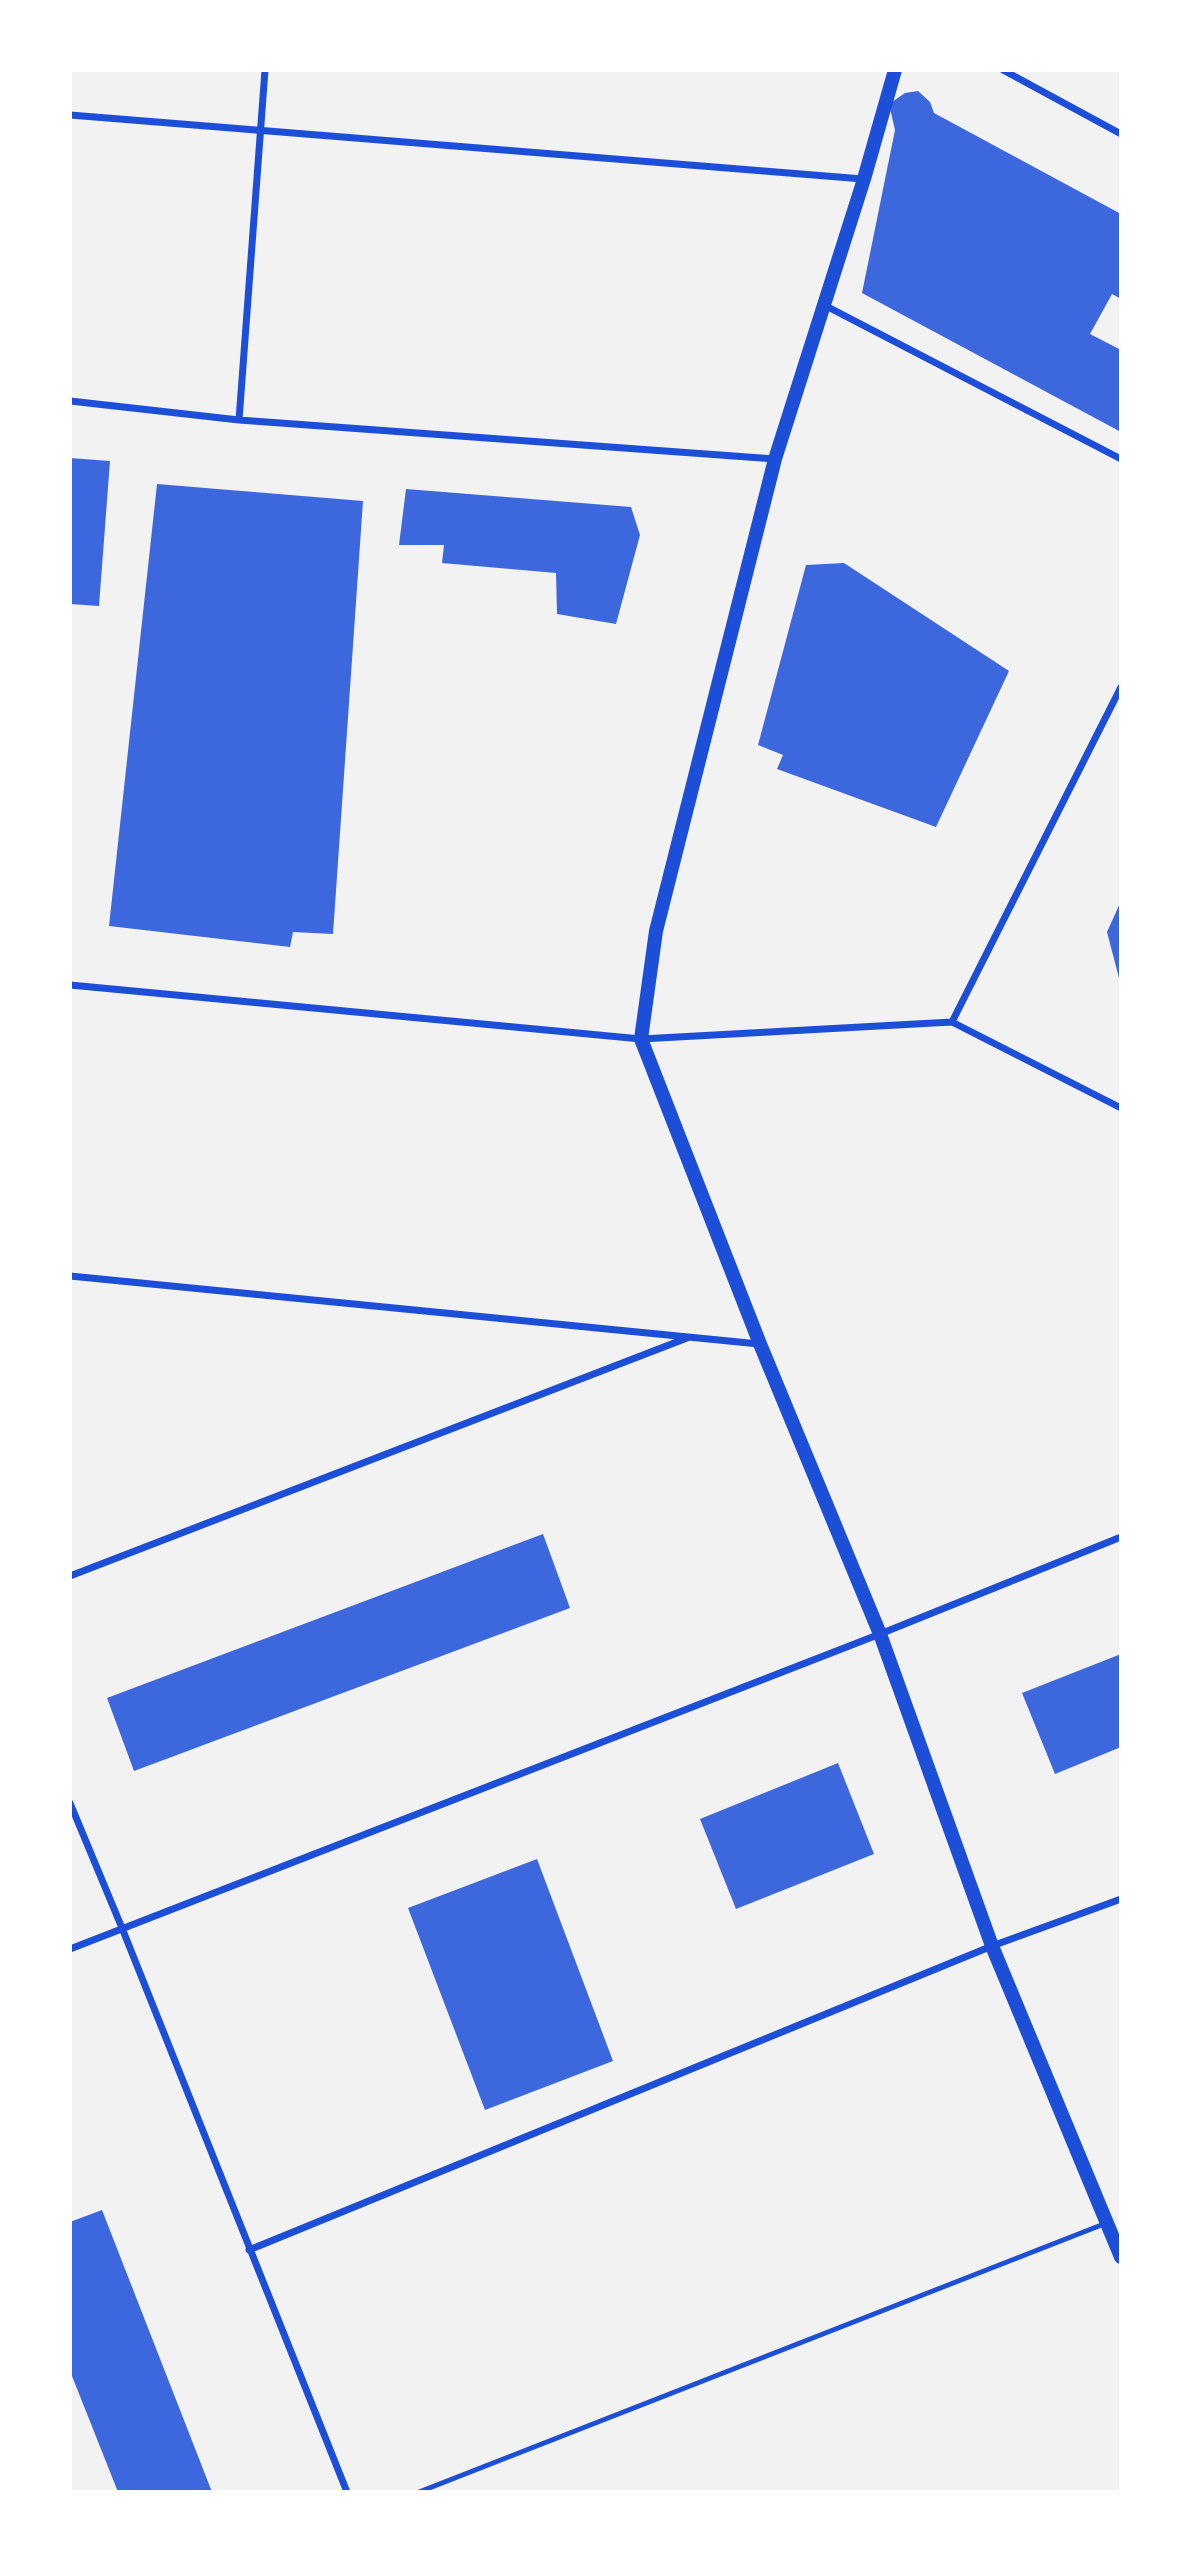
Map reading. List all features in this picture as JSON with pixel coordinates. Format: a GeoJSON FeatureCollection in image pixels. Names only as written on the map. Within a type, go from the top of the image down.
{"type":"FeatureCollection","features":[{"type":"Feature","properties":{"kind":"main road"},"geometry":{"type":"LineString","coordinates":[[895,70],[864,179],[775,459],[656,931],[641,1039],[760,1344],[880,1634],[992,1946],[1121,2257]]}},
{"type":"Feature","properties":{"kind":"street"},"geometry":{"type":"LineString","coordinates":[[239,420],[265,70]]}},
{"type":"Feature","properties":{"kind":"street"},"geometry":{"type":"LineString","coordinates":[[1003,70],[1121,134]]}},
{"type":"Feature","properties":{"kind":"street"},"geometry":{"type":"LineString","coordinates":[[70,115],[864,179]]}},
{"type":"Feature","properties":{"kind":"street"},"geometry":{"type":"LineString","coordinates":[[824,305],[1121,459]]}},
{"type":"Feature","properties":{"kind":"street"},"geometry":{"type":"LineString","coordinates":[[70,401],[239,420],[775,459]]}},
{"type":"Feature","properties":{"kind":"street"},"geometry":{"type":"LineString","coordinates":[[952,1023],[1121,687]]}},
{"type":"Feature","properties":{"kind":"street"},"geometry":{"type":"LineString","coordinates":[[70,985],[641,1039],[952,1023],[1121,1108]]}},
{"type":"Feature","properties":{"kind":"street"},"geometry":{"type":"LineString","coordinates":[[70,1276],[760,1344]]}},
{"type":"Feature","properties":{"kind":"street"},"geometry":{"type":"LineString","coordinates":[[70,1576],[691,1336]]}},
{"type":"Feature","properties":{"kind":"street"},"geometry":{"type":"LineString","coordinates":[[70,1949],[880,1634],[1121,1537]]}},
{"type":"Feature","properties":{"kind":"street"},"geometry":{"type":"LineString","coordinates":[[70,1804],[347,2492]]}},
{"type":"Feature","properties":{"kind":"street"},"geometry":{"type":"LineString","coordinates":[[249,2250],[992,1946],[1121,1899]]}},
{"type":"Feature","properties":{"kind":"lane"},"geometry":{"type":"LineString","coordinates":[[419,2492],[1107,2223]]}},
{"type":"Feature","properties":{"kind":"building"},"geometry":{"type":"Polygon","coordinates":[[[918,91],[930,102],[934,113],[1121,214],[1121,299],[1112,294],[1090,334],[1121,350],[1121,432],[862,293],[895,130],[889,104],[905,93],[918,91]]]}},
{"type":"Feature","properties":{"kind":"building"},"geometry":{"type":"Polygon","coordinates":[[[70,458],[110,461],[99,606],[70,604],[70,458]]]}},
{"type":"Feature","properties":{"kind":"building"},"geometry":{"type":"Polygon","coordinates":[[[157,484],[363,501],[333,934],[293,932],[290,947],[109,926],[157,484]]]}},
{"type":"Feature","properties":{"kind":"building"},"geometry":{"type":"Polygon","coordinates":[[[406,489],[631,507],[640,535],[616,624],[557,614],[556,573],[442,563],[444,545],[399,545],[406,489]]]}},
{"type":"Feature","properties":{"kind":"building"},"geometry":{"type":"Polygon","coordinates":[[[844,563],[1009,671],[936,827],[777,769],[783,755],[758,745],[806,565],[844,563]]]}},
{"type":"Feature","properties":{"kind":"building"},"geometry":{"type":"Polygon","coordinates":[[[1121,901],[1121,982],[1120,982],[1107,932],[1121,901]]]}},
{"type":"Feature","properties":{"kind":"building"},"geometry":{"type":"Polygon","coordinates":[[[543,1534],[570,1608],[134,1771],[107,1698],[543,1534]]]}},
{"type":"Feature","properties":{"kind":"building"},"geometry":{"type":"Polygon","coordinates":[[[1121,1654],[1121,1747],[1055,1774],[1022,1693],[1121,1654]]]}},
{"type":"Feature","properties":{"kind":"building"},"geometry":{"type":"Polygon","coordinates":[[[838,1763],[874,1854],[736,1909],[700,1819],[838,1763]]]}},
{"type":"Feature","properties":{"kind":"building"},"geometry":{"type":"Polygon","coordinates":[[[537,1859],[613,2061],[485,2110],[408,1908],[537,1859]]]}},
{"type":"Feature","properties":{"kind":"building"},"geometry":{"type":"Polygon","coordinates":[[[102,2210],[212,2492],[118,2492],[70,2371],[70,2222],[102,2210]]]}}]}
